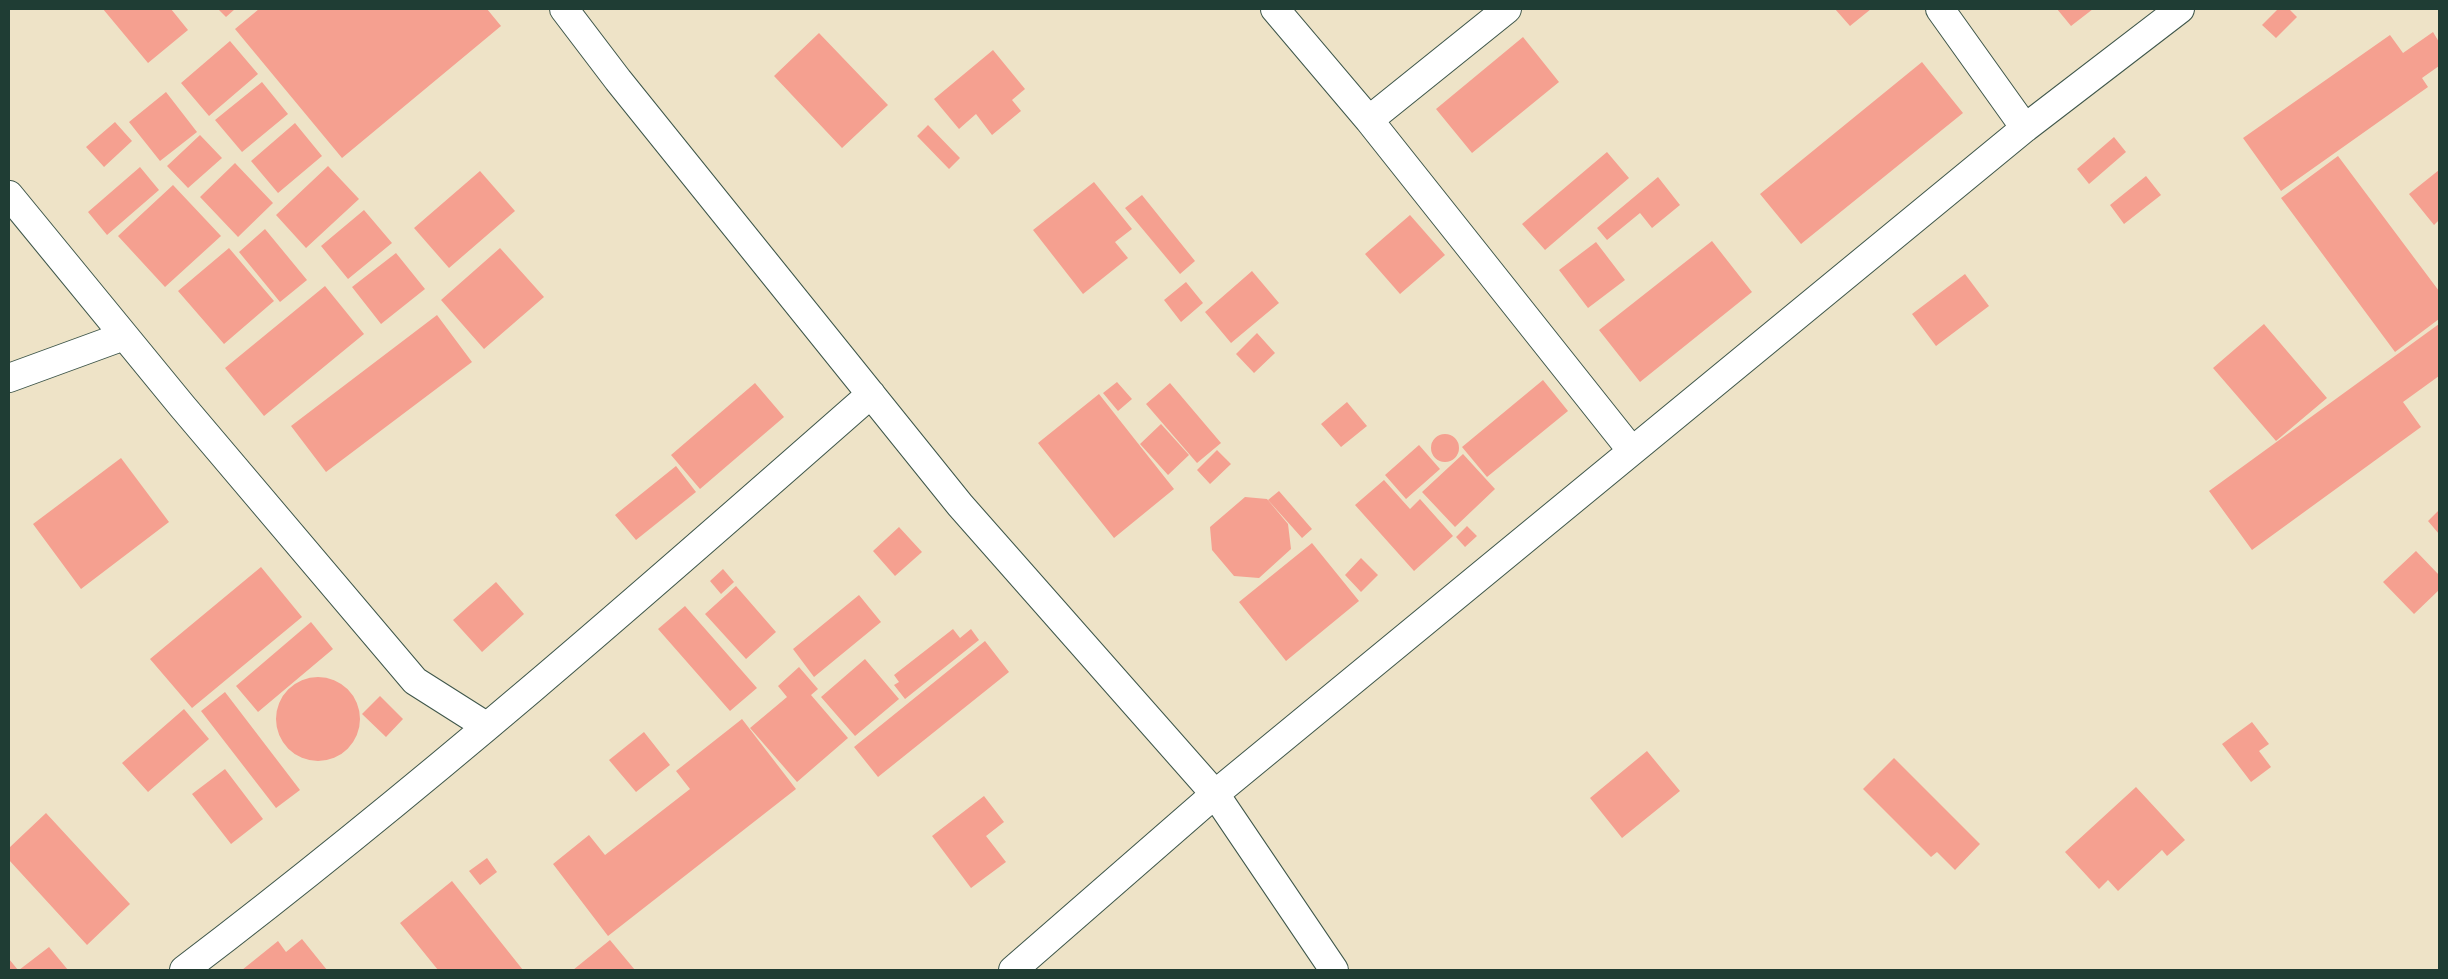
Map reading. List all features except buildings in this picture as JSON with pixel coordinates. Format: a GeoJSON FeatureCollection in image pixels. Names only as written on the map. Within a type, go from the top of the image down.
{"type":"FeatureCollection","features":[{"type":"Feature","properties":{"kind":"street"},"geometry":{"type":"LineString","coordinates":[[564,9],[618,80],[960,505],[1215,794],[1334,970]]}},
{"type":"Feature","properties":{"kind":"street"},"geometry":{"type":"LineString","coordinates":[[1275,9],[1369,120],[1632,451]]}},
{"type":"Feature","properties":{"kind":"street"},"geometry":{"type":"LineString","coordinates":[[1369,120],[1507,9]]}},
{"type":"Feature","properties":{"kind":"street"},"geometry":{"type":"LineString","coordinates":[[1940,9],[2025,128]]}},
{"type":"Feature","properties":{"kind":"street"},"geometry":{"type":"LineString","coordinates":[[1013,970],[1215,794],[2025,128],[2180,9]]}},
{"type":"Feature","properties":{"kind":"street"},"geometry":{"type":"LineString","coordinates":[[9,195],[124,336],[415,680],[486,726]]}},
{"type":"Feature","properties":{"kind":"street"},"geometry":{"type":"LineString","coordinates":[[9,378],[124,336]]}},
{"type":"Feature","properties":{"kind":"street"},"geometry":{"type":"LineString","coordinates":[[184,970],[296,885],[633,604],[871,394]]}}]}
